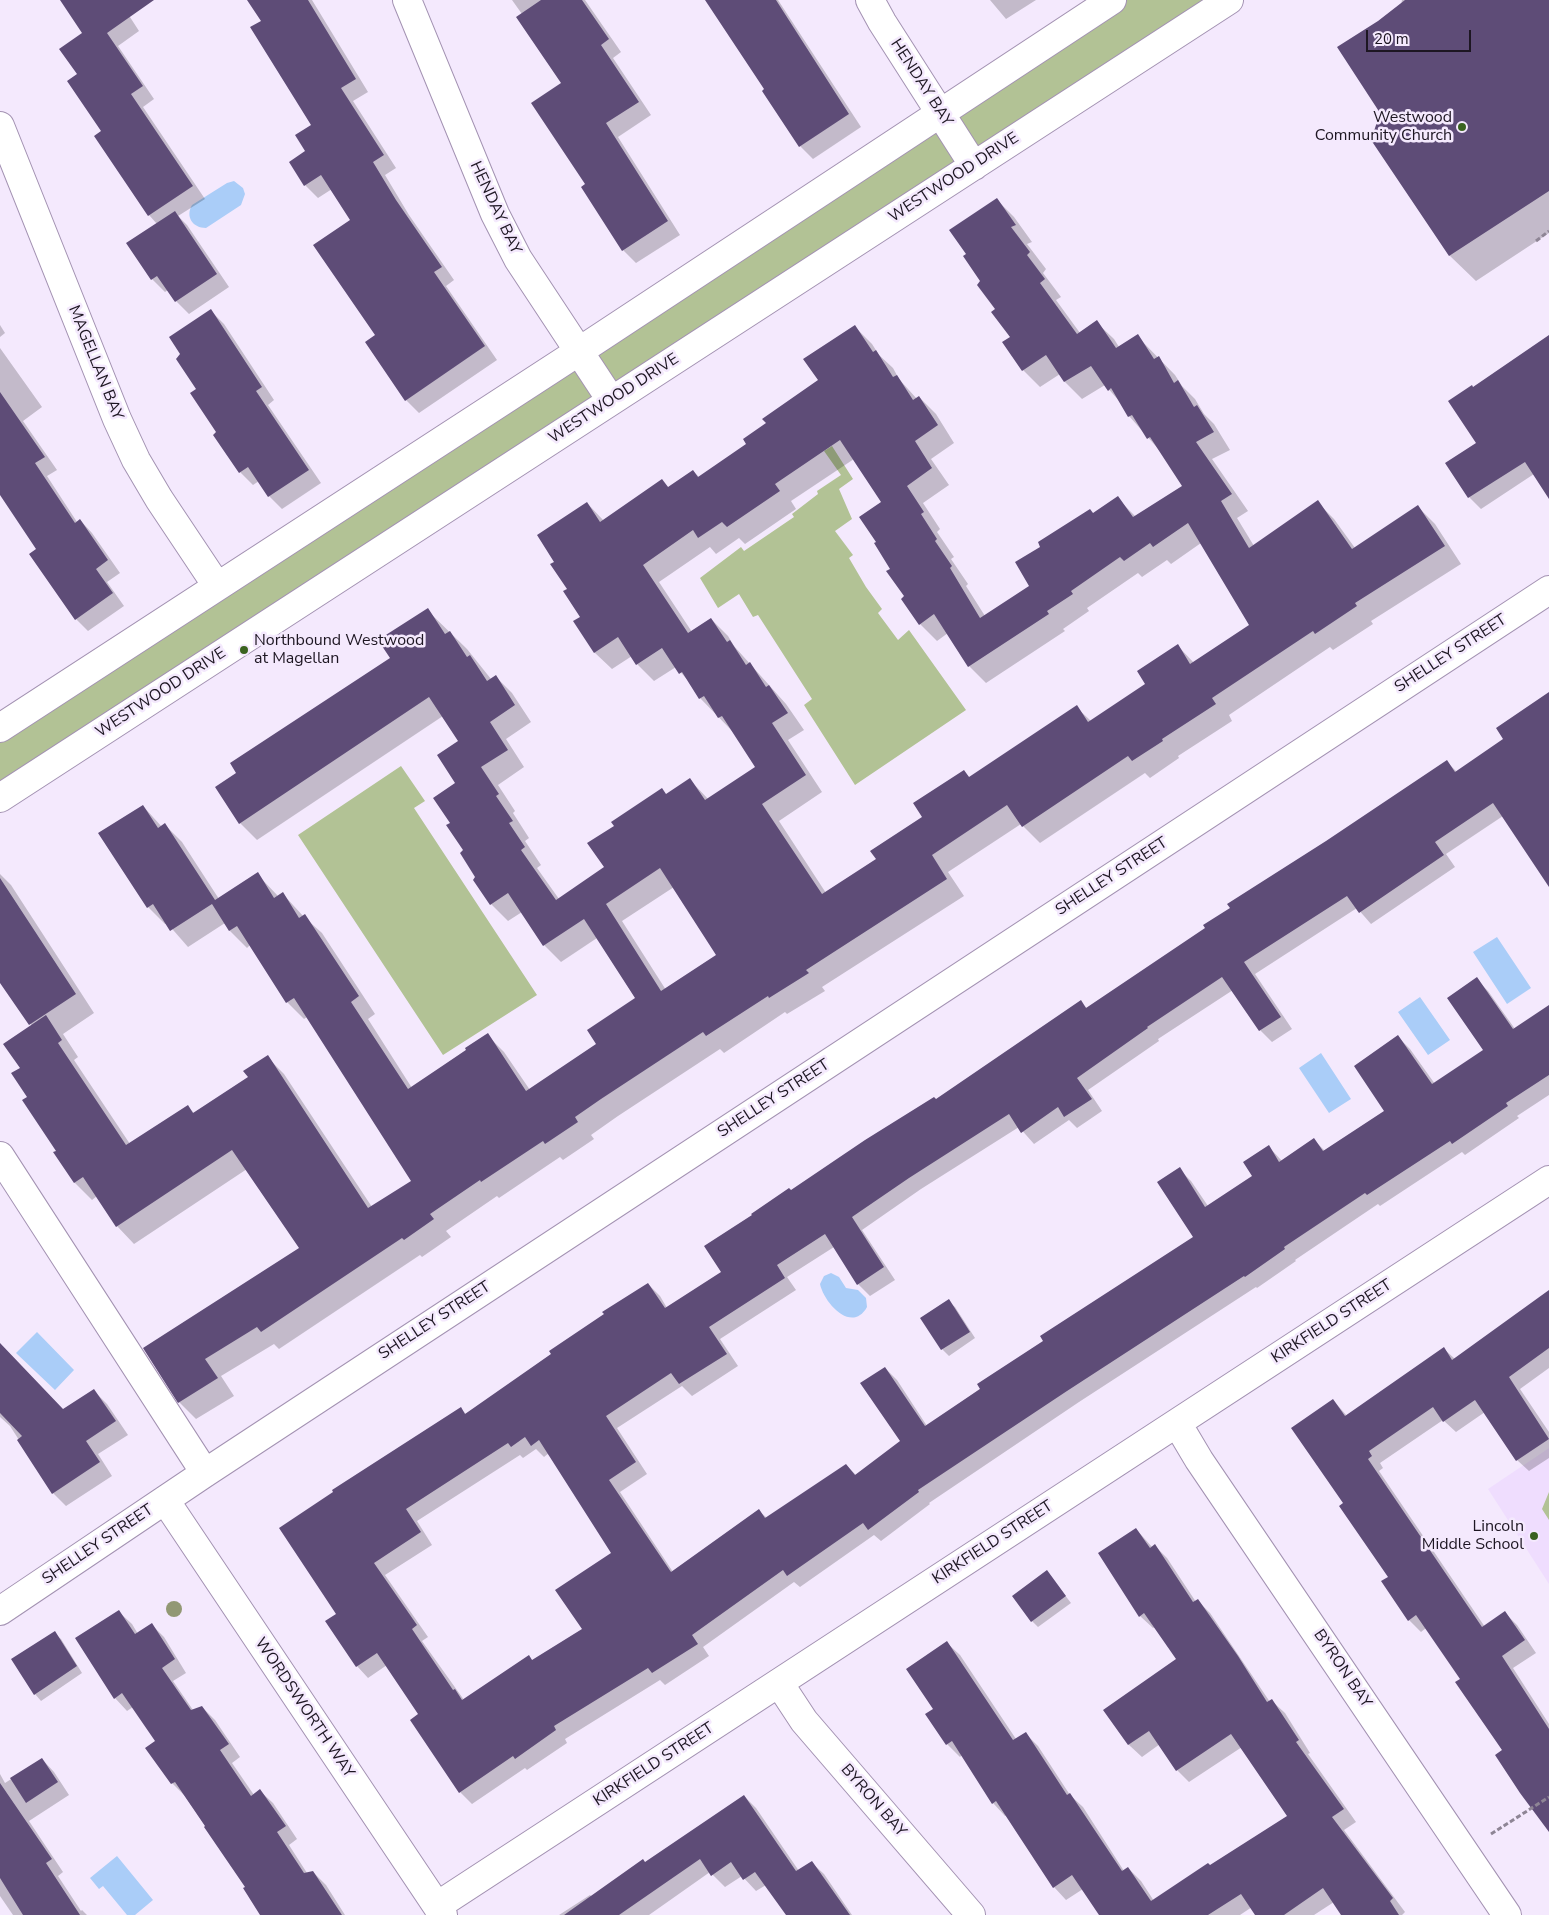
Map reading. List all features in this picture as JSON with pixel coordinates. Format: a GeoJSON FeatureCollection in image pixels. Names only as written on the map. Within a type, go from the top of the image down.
{"type":"FeatureCollection","features":[{"type":"Feature","properties":{"kind":"street","name":"HENDAY BAY"},"geometry":{"type":"LineString","coordinates":[[407,0],[495,214],[518,259],[611,400]]}},
{"type":"Feature","properties":{"kind":"street","name":"HENDAY BAY"},"geometry":{"type":"LineString","coordinates":[[870,0],[882,22],[974,166]]}},
{"type":"Feature","properties":{"kind":"street"},"geometry":{"type":"LineString","coordinates":[[0,728],[578,352],[1112,0]]}},
{"type":"Feature","properties":{"kind":"street","name":"WESTWOOD DRIVE"},"geometry":{"type":"LineString","coordinates":[[0,798],[1229,0]]}},
{"type":"Feature","properties":{"kind":"street","name":"MAGELLAN BAY"},"geometry":{"type":"LineString","coordinates":[[0,126],[113,410],[136,460],[159,499],[217,586]]}},
{"type":"Feature","properties":{"kind":"street","name":"SHELLEY STREET"},"geometry":{"type":"LineString","coordinates":[[0,1610],[205,1473],[1549,590]]}},
{"type":"Feature","properties":{"kind":"street"},"geometry":{"type":"LineString","coordinates":[[0,1156],[205,1473]]}},
{"type":"Feature","properties":{"kind":"street","name":"KIRKFIELD STREET"},"geometry":{"type":"LineString","coordinates":[[440,1911],[779,1684],[1549,1180]]}},
{"type":"Feature","properties":{"kind":"street","name":"BYRON BAY"},"geometry":{"type":"LineString","coordinates":[[1177,1423],[1199,1460],[1465,1850],[1507,1915]]}},
{"type":"Feature","properties":{"kind":"street","name":"WORDSWORTH WAY"},"geometry":{"type":"LineString","coordinates":[[165,1500],[440,1911]]}},
{"type":"Feature","properties":{"kind":"street","name":"BYRON BAY"},"geometry":{"type":"LineString","coordinates":[[779,1684],[804,1721],[971,1915]]}},
{"type":"Feature","properties":{"kind":"path"},"geometry":{"type":"LineString","coordinates":[[1536,241],[1549,231]]}},
{"type":"Feature","properties":{"kind":"path"},"geometry":{"type":"LineString","coordinates":[[1465,1850],[1549,1797]]}},
{"type":"Feature","properties":{"kind":"shaded area","name":"Lincoln Middle School"},"geometry":{"type":"Polygon","coordinates":[[[1549,1448],[1549,1584],[1488,1489],[1549,1448]]]}},
{"type":"Feature","properties":{"kind":"green space"},"geometry":{"type":"Polygon","coordinates":[[[1112,0],[1229,0],[0,798],[0,728],[1112,0]]]}},
{"type":"Feature","properties":{"kind":"green space"},"geometry":{"type":"Polygon","coordinates":[[[832,446],[853,479],[839,489],[852,519],[835,531],[853,555],[849,558],[882,609],[878,613],[898,640],[909,630],[966,710],[855,785],[804,705],[812,699],[758,615],[753,617],[739,594],[718,608],[700,578],[741,547],[744,551],[794,517],[792,514],[818,494],[817,491],[841,475],[824,451],[832,446]]]}},
{"type":"Feature","properties":{"kind":"green space"},"geometry":{"type":"Polygon","coordinates":[[[401,766],[425,801],[414,808],[537,995],[443,1055],[298,835],[401,766]]]}},
{"type":"Feature","properties":{"kind":"green space"},"geometry":{"type":"Polygon","coordinates":[[[1549,1492],[1549,1520],[1542,1509],[1549,1492]]]}},
{"type":"Feature","properties":{"kind":"water"},"geometry":{"type":"Polygon","coordinates":[[[234,181],[243,188],[245,194],[241,205],[206,228],[201,228],[194,224],[189,214],[192,205],[227,183],[234,181]]]}},
{"type":"Feature","properties":{"kind":"water"},"geometry":{"type":"Polygon","coordinates":[[[1497,937],[1531,988],[1507,1004],[1473,952],[1497,937]]]}},
{"type":"Feature","properties":{"kind":"water"},"geometry":{"type":"Polygon","coordinates":[[[1420,997],[1450,1040],[1428,1055],[1398,1012],[1420,997]]]}},
{"type":"Feature","properties":{"kind":"water"},"geometry":{"type":"Polygon","coordinates":[[[1321,1053],[1351,1099],[1329,1113],[1299,1068],[1321,1053]]]}},
{"type":"Feature","properties":{"kind":"water"},"geometry":{"type":"Polygon","coordinates":[[[831,1273],[839,1277],[846,1288],[858,1290],[866,1298],[867,1307],[861,1315],[847,1317],[839,1313],[827,1299],[820,1284],[824,1276],[831,1273]]]}},
{"type":"Feature","properties":{"kind":"water"},"geometry":{"type":"Polygon","coordinates":[[[37,1332],[74,1370],[55,1390],[16,1353],[37,1332]]]}},
{"type":"Feature","properties":{"kind":"water"},"geometry":{"type":"Polygon","coordinates":[[[117,1856],[153,1900],[135,1915],[127,1915],[103,1886],[99,1889],[90,1878],[117,1856]]]}},
{"type":"Feature","properties":{"kind":"building"},"geometry":{"type":"Polygon","coordinates":[[[60,0],[154,0],[107,33],[143,86],[131,94],[193,186],[148,216],[94,136],[101,131],[67,81],[77,74],[59,49],[82,33],[60,0]]]}},
{"type":"Feature","properties":{"kind":"building"},"geometry":{"type":"Polygon","coordinates":[[[247,0],[308,0],[356,79],[341,88],[384,155],[373,162],[396,200],[442,267],[434,272],[485,346],[405,401],[365,342],[375,335],[313,245],[350,220],[321,175],[304,186],[289,162],[305,151],[295,135],[311,125],[250,27],[261,21],[247,0]]]}},
{"type":"Feature","properties":{"kind":"building"},"geometry":{"type":"Polygon","coordinates":[[[541,0],[582,0],[609,39],[601,45],[639,102],[606,123],[668,221],[622,251],[581,187],[585,184],[531,103],[561,83],[516,17],[541,0]]]}},
{"type":"Feature","properties":{"kind":"building"},"geometry":{"type":"Polygon","coordinates":[[[705,0],[776,0],[849,114],[799,147],[762,91],[764,89],[705,0]]]}},
{"type":"Feature","properties":{"kind":"building","name":"Westwood Community Church"},"geometry":{"type":"Polygon","coordinates":[[[1405,0],[1549,0],[1549,191],[1449,256],[1371,140],[1380,113],[1337,47],[1378,21],[1405,0]]]}},
{"type":"Feature","properties":{"kind":"building"},"geometry":{"type":"Polygon","coordinates":[[[997,198],[1016,225],[1011,227],[1030,252],[1027,255],[1045,279],[1040,283],[1077,334],[1097,320],[1116,348],[1138,334],[1154,359],[1159,356],[1174,383],[1178,380],[1194,407],[1197,405],[1214,432],[1196,442],[1232,494],[1221,501],[1249,548],[1318,500],[1352,549],[1418,505],[1445,546],[1355,603],[1357,606],[1315,634],[1313,631],[1212,698],[1216,704],[1132,761],[1128,756],[1022,827],[1007,805],[932,855],[947,879],[806,970],[809,973],[769,998],[768,996],[706,1036],[703,1032],[601,1099],[575,1117],[578,1122],[545,1144],[543,1141],[481,1182],[480,1180],[430,1214],[434,1219],[404,1240],[402,1238],[261,1332],[257,1327],[205,1359],[218,1378],[178,1403],[143,1348],[299,1248],[232,1150],[116,1227],[83,1177],[74,1183],[53,1152],[56,1151],[22,1100],[27,1097],[11,1073],[20,1068],[3,1044],[46,1015],[62,1040],[58,1043],[126,1145],[188,1105],[193,1113],[248,1077],[243,1071],[268,1055],[368,1208],[411,1181],[294,998],[286,1003],[237,926],[229,931],[212,904],[170,931],[153,904],[147,908],[98,833],[143,805],[158,828],[165,823],[215,900],[258,872],[274,898],[283,892],[299,918],[305,914],[359,996],[351,1002],[408,1089],[488,1033],[526,1091],[596,1044],[587,1030],[635,998],[584,919],[543,946],[508,893],[490,905],[473,880],[475,877],[460,853],[463,850],[446,825],[450,823],[433,798],[455,783],[437,755],[458,741],[429,697],[239,824],[215,787],[236,773],[230,763],[390,658],[378,640],[428,608],[445,634],[450,631],[467,657],[470,655],[487,681],[496,675],[515,705],[490,722],[508,750],[481,767],[499,794],[496,796],[513,821],[509,823],[525,847],[521,850],[556,900],[604,867],[587,843],[614,826],[611,822],[662,788],[666,794],[690,778],[705,800],[755,767],[722,716],[718,718],[704,696],[699,699],[682,672],[679,674],[662,648],[636,665],[618,637],[594,653],[573,621],[580,617],[563,591],[567,589],[550,564],[554,562],[537,535],[587,502],[600,522],[662,479],[668,487],[693,470],[698,477],[746,444],[743,439],[766,423],[762,419],[818,380],[803,359],[855,325],[873,352],[876,350],[893,377],[897,375],[913,400],[919,396],[938,425],[915,441],[932,468],[907,486],[924,512],[921,514],[937,539],[935,541],[952,566],[950,568],[980,618],[1029,586],[1015,562],[1040,547],[1038,542],[1090,509],[1093,513],[1118,496],[1133,517],[1182,486],[1150,437],[1147,439],[1132,415],[1128,417],[1111,388],[1108,391],[1091,366],[1064,382],[1046,355],[1022,371],[1002,342],[1010,337],[991,312],[995,309],[977,285],[980,281],[963,256],[966,254],[949,230],[997,198]],[[840,440],[775,484],[780,491],[727,527],[722,522],[698,538],[693,530],[643,565],[688,633],[711,618],[727,642],[730,640],[746,665],[750,662],[766,687],[769,685],[788,713],[772,723],[806,775],[762,804],[822,894],[876,859],[870,851],[922,817],[913,803],[964,770],[969,777],[1077,705],[1088,722],[1145,684],[1137,671],[1178,644],[1190,664],[1249,625],[1188,523],[1153,547],[1150,543],[1124,561],[1120,557],[1071,591],[1073,594],[1047,611],[1049,614],[968,667],[934,614],[919,625],[901,599],[904,596],[886,571],[890,569],[874,543],[876,542],[859,517],[881,502],[840,440]],[[660,868],[606,904],[661,991],[716,955],[660,868]]]}},
{"type":"Feature","properties":{"kind":"building"},"geometry":{"type":"Polygon","coordinates":[[[175,211],[217,274],[175,302],[157,276],[151,280],[126,243],[175,211]]]}},
{"type":"Feature","properties":{"kind":"building"},"geometry":{"type":"Polygon","coordinates":[[[211,309],[262,387],[256,391],[309,470],[268,497],[248,467],[239,473],[213,435],[216,432],[190,393],[196,389],[176,359],[180,354],[169,337],[211,309]]]}},
{"type":"Feature","properties":{"kind":"building"},"geometry":{"type":"Polygon","coordinates":[[[1549,335],[1549,499],[1525,462],[1468,498],[1445,463],[1476,443],[1448,401],[1472,385],[1473,387],[1549,335]]]}},
{"type":"Feature","properties":{"kind":"building"},"geometry":{"type":"Polygon","coordinates":[[[0,392],[45,457],[35,463],[75,523],[80,519],[108,560],[96,569],[113,593],[75,620],[29,554],[36,549],[0,495],[0,392]]]}},
{"type":"Feature","properties":{"kind":"building"},"geometry":{"type":"Polygon","coordinates":[[[1549,692],[1549,887],[1493,803],[1435,842],[1444,855],[1359,913],[1347,896],[1244,962],[1281,1017],[1259,1031],[1222,977],[1147,1027],[1077,1078],[1092,1099],[1064,1117],[1058,1107],[1021,1133],[1009,1114],[852,1217],[884,1267],[857,1285],[825,1234],[777,1265],[785,1278],[709,1327],[727,1354],[679,1384],[671,1373],[606,1416],[636,1462],[609,1480],[671,1572],[759,1509],[765,1518],[846,1464],[855,1475],[900,1441],[860,1383],[885,1367],[925,1426],[980,1389],[977,1384],[1043,1341],[1040,1336],[1193,1237],[1157,1182],[1180,1167],[1205,1207],[1252,1176],[1243,1162],[1269,1145],[1279,1162],[1314,1138],[1323,1151],[1384,1111],[1354,1066],[1398,1035],[1432,1084],[1483,1050],[1447,998],[1477,977],[1513,1029],[1549,1005],[1549,1075],[1506,1103],[1508,1106],[1452,1144],[1450,1141],[1367,1195],[1365,1193],[1284,1247],[1285,1249],[1245,1277],[1067,1391],[918,1490],[919,1492],[868,1530],[863,1523],[787,1576],[783,1570],[692,1635],[698,1644],[652,1673],[648,1668],[554,1726],[556,1730],[515,1759],[513,1756],[459,1793],[410,1720],[418,1714],[377,1653],[356,1667],[325,1621],[336,1614],[279,1528],[333,1492],[332,1490],[461,1407],[465,1414],[551,1354],[549,1351],[604,1314],[602,1312],[648,1283],[665,1308],[721,1272],[704,1246],[789,1188],[791,1190],[865,1140],[934,1097],[936,1099],[1081,1000],[1086,1008],[1205,928],[1203,925],[1230,908],[1227,904],[1326,841],[1447,760],[1455,772],[1503,739],[1496,728],[1549,692]],[[525,1437],[511,1447],[508,1443],[406,1509],[421,1532],[374,1563],[417,1625],[412,1629],[453,1690],[455,1689],[462,1700],[529,1655],[532,1660],[582,1629],[555,1590],[611,1553],[539,1440],[531,1446],[525,1437]]]}},
{"type":"Feature","properties":{"kind":"building"},"geometry":{"type":"Polygon","coordinates":[[[0,878],[76,994],[29,1025],[0,983],[0,878]]]}},
{"type":"Feature","properties":{"kind":"building"},"geometry":{"type":"Polygon","coordinates":[[[1549,1290],[1549,1348],[1509,1377],[1549,1439],[1516,1461],[1475,1400],[1443,1422],[1433,1407],[1369,1451],[1372,1456],[1368,1459],[1482,1627],[1505,1611],[1525,1640],[1502,1656],[1549,1729],[1549,1832],[1495,1755],[1502,1750],[1455,1682],[1460,1679],[1416,1615],[1408,1621],[1381,1581],[1388,1577],[1339,1506],[1343,1503],[1291,1428],[1333,1399],[1345,1416],[1444,1347],[1452,1360],[1549,1290]]]}},
{"type":"Feature","properties":{"kind":"building"},"geometry":{"type":"Polygon","coordinates":[[[949,1299],[970,1332],[941,1350],[920,1318],[949,1299]]]}},
{"type":"Feature","properties":{"kind":"building"},"geometry":{"type":"Polygon","coordinates":[[[0,1343],[63,1409],[94,1389],[116,1421],[86,1441],[100,1462],[52,1494],[17,1440],[22,1436],[0,1413],[0,1343]]]}},
{"type":"Feature","properties":{"kind":"building"},"geometry":{"type":"Polygon","coordinates":[[[1136,1528],[1150,1548],[1155,1544],[1193,1602],[1198,1599],[1238,1656],[1267,1702],[1272,1699],[1299,1740],[1296,1742],[1344,1809],[1332,1817],[1393,1898],[1390,1901],[1399,1915],[1341,1915],[1323,1888],[1284,1915],[1255,1915],[1241,1894],[1208,1915],[1099,1915],[1072,1875],[1053,1888],[996,1801],[992,1804],[952,1741],[946,1745],[925,1714],[933,1709],[906,1669],[947,1641],[1013,1740],[1026,1732],[1067,1795],[1070,1793],[1122,1871],[1128,1867],[1151,1901],[1208,1863],[1210,1865],[1287,1816],[1231,1734],[1176,1771],[1149,1731],[1128,1745],[1103,1710],[1176,1659],[1144,1613],[1139,1617],[1098,1553],[1136,1528]]]}},
{"type":"Feature","properties":{"kind":"building"},"geometry":{"type":"Polygon","coordinates":[[[1047,1570],[1066,1596],[1031,1622],[1012,1596],[1047,1570]]]}},
{"type":"Feature","properties":{"kind":"building"},"geometry":{"type":"Polygon","coordinates":[[[119,1610],[135,1634],[152,1623],[175,1659],[162,1668],[191,1710],[202,1706],[229,1744],[220,1750],[251,1796],[260,1789],[286,1826],[277,1832],[304,1873],[313,1871],[342,1915],[260,1915],[243,1888],[245,1887],[175,1782],[171,1784],[145,1748],[155,1741],[122,1693],[114,1699],[75,1638],[119,1610]]]}},
{"type":"Feature","properties":{"kind":"building"},"geometry":{"type":"Polygon","coordinates":[[[55,1631],[77,1666],[34,1695],[11,1659],[55,1631]]]}},
{"type":"Feature","properties":{"kind":"building"},"geometry":{"type":"Polygon","coordinates":[[[42,1758],[58,1782],[26,1803],[10,1778],[42,1758]]]}},
{"type":"Feature","properties":{"kind":"building"},"geometry":{"type":"Polygon","coordinates":[[[0,1783],[52,1859],[46,1863],[80,1915],[23,1915],[0,1878],[0,1783]]]}},
{"type":"Feature","properties":{"kind":"building"},"geometry":{"type":"Polygon","coordinates":[[[744,1795],[796,1871],[812,1861],[850,1915],[786,1915],[755,1872],[743,1880],[731,1862],[711,1876],[700,1859],[619,1915],[564,1915],[643,1859],[645,1862],[744,1795]]]}},
{"type":"Feature","properties":{"kind":"place","name":"Westwood Community Church"},"geometry":{"type":"Point","coordinates":[1462,127]}},
{"type":"Feature","properties":{"kind":"place","name":"Northbound Westwood at Magellan"},"geometry":{"type":"Point","coordinates":[244,650]}},
{"type":"Feature","properties":{"kind":"place","name":"Lincoln Middle School"},"geometry":{"type":"Point","coordinates":[1534,1536]}}]}
